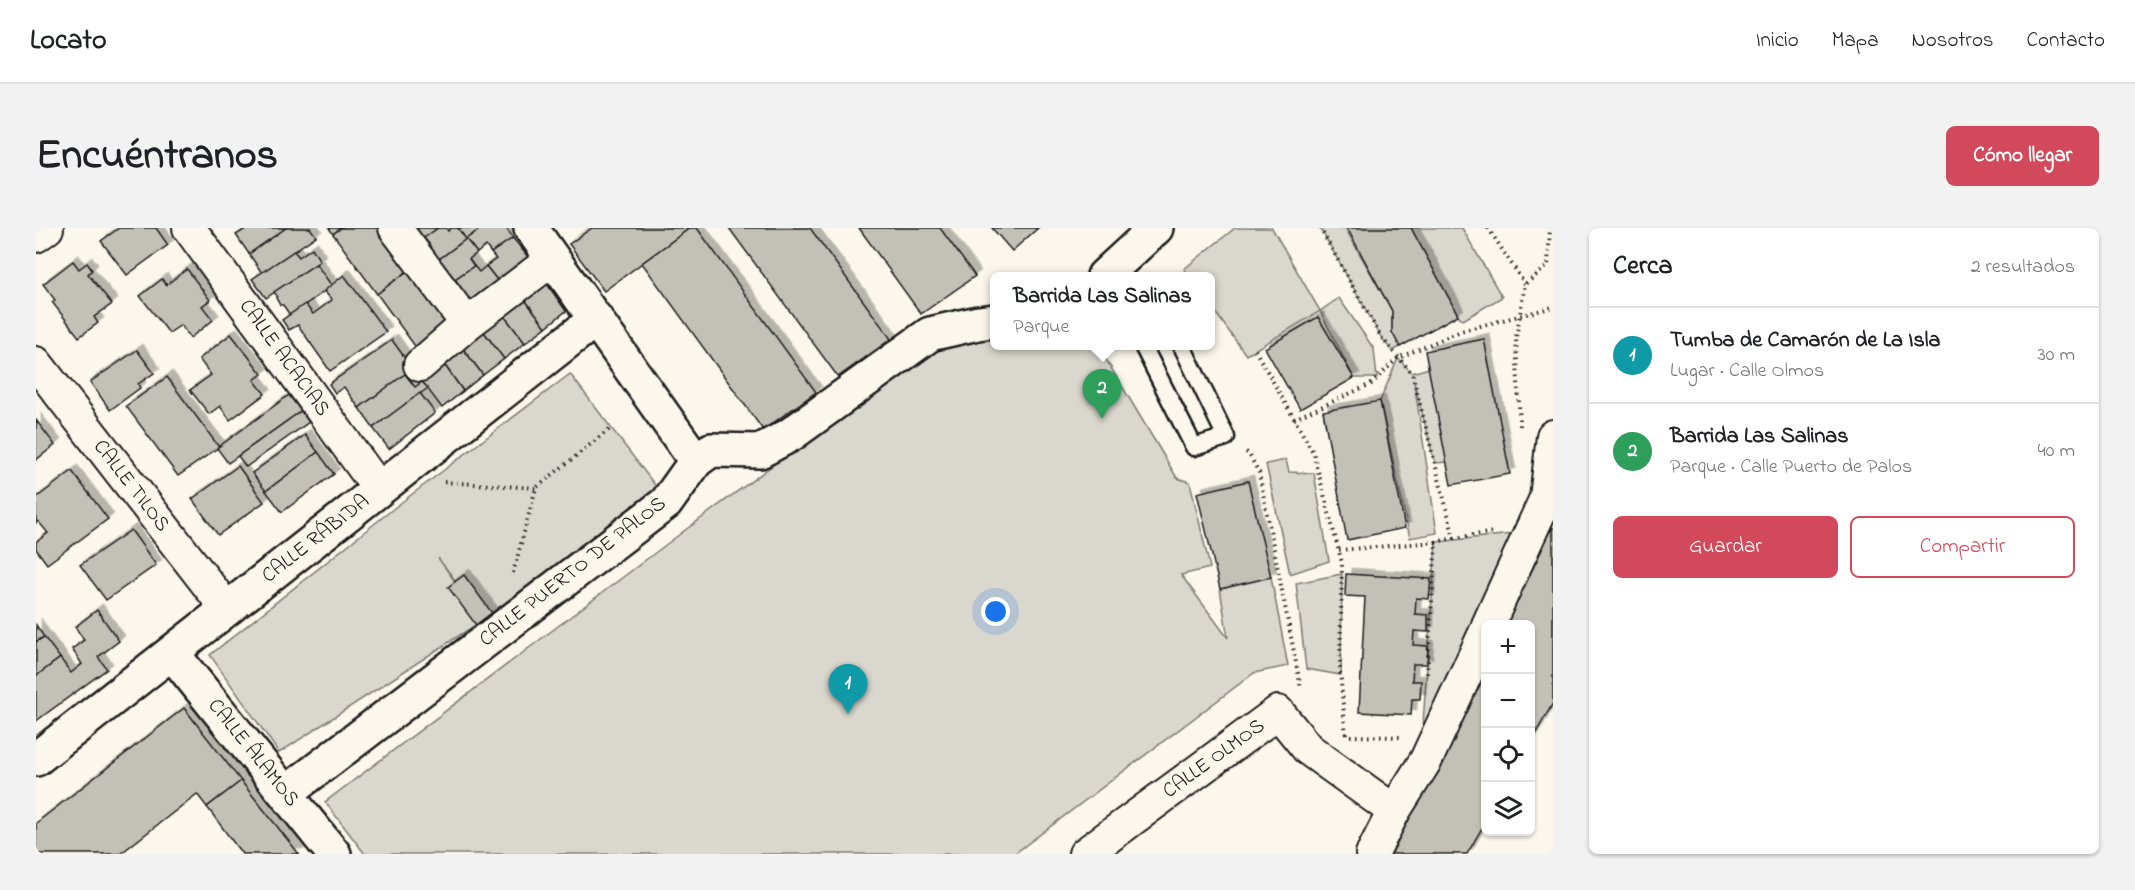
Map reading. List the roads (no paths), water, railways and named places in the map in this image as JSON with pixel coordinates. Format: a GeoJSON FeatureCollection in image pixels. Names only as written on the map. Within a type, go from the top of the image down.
{"type":"FeatureCollection","features":[{"type":"Feature","properties":{"kind":"street"},"geometry":{"type":"LineString","coordinates":[[36,236],[47,228]]}},
{"type":"Feature","properties":{"kind":"street","name":"CALLE ACACIAS"},"geometry":{"type":"LineString","coordinates":[[189,228],[380,489]]}},
{"type":"Feature","properties":{"kind":"street"},"geometry":{"type":"LineString","coordinates":[[394,228],[467,324]]}},
{"type":"Feature","properties":{"kind":"street"},"geometry":{"type":"LineString","coordinates":[[1112,272],[1156,228]]}},
{"type":"Feature","properties":{"kind":"street"},"geometry":{"type":"LineString","coordinates":[[420,365],[467,324],[545,239],[596,320],[696,461],[711,450],[760,451],[790,435],[930,334],[990,322]]}},
{"type":"Feature","properties":{"kind":"street","name":"CALLE RÁBIDA"},"geometry":{"type":"LineString","coordinates":[[36,759],[596,320]]}},
{"type":"Feature","properties":{"kind":"street","name":"CALLE TILOS"},"geometry":{"type":"LineString","coordinates":[[36,363],[227,609]]}},
{"type":"Feature","properties":{"kind":"street"},"geometry":{"type":"LineString","coordinates":[[1490,620],[1546,498],[1553,436]]}},
{"type":"Feature","properties":{"kind":"street","name":"CALLE PUERTO DE PALOS"},"geometry":{"type":"LineString","coordinates":[[286,793],[666,503],[696,461]]}},
{"type":"Feature","properties":{"kind":"street"},"geometry":{"type":"LineString","coordinates":[[1372,854],[1394,811],[1426,760],[1481,640]]}},
{"type":"Feature","properties":{"kind":"street","name":"CALLE ÁLAMOS"},"geometry":{"type":"LineString","coordinates":[[172,653],[334,854]]}},
{"type":"Feature","properties":{"kind":"street","name":"CALLE OLMOS"},"geometry":{"type":"LineString","coordinates":[[1084,854],[1278,712],[1308,749],[1394,811]]}},
{"type":"Feature","properties":{"kind":"lane"},"geometry":{"type":"LineString","coordinates":[[1146,350],[1194,447],[1226,437],[1184,350]]}},
{"type":"Feature","properties":{"kind":"place","name":"Barrida Las Salinas"},"geometry":{"type":"Point","coordinates":[1102,419]}},
{"type":"Feature","properties":{"kind":"place","name":"Tumba de Camarón de La Isla"},"geometry":{"type":"Point","coordinates":[848,714]}}]}
